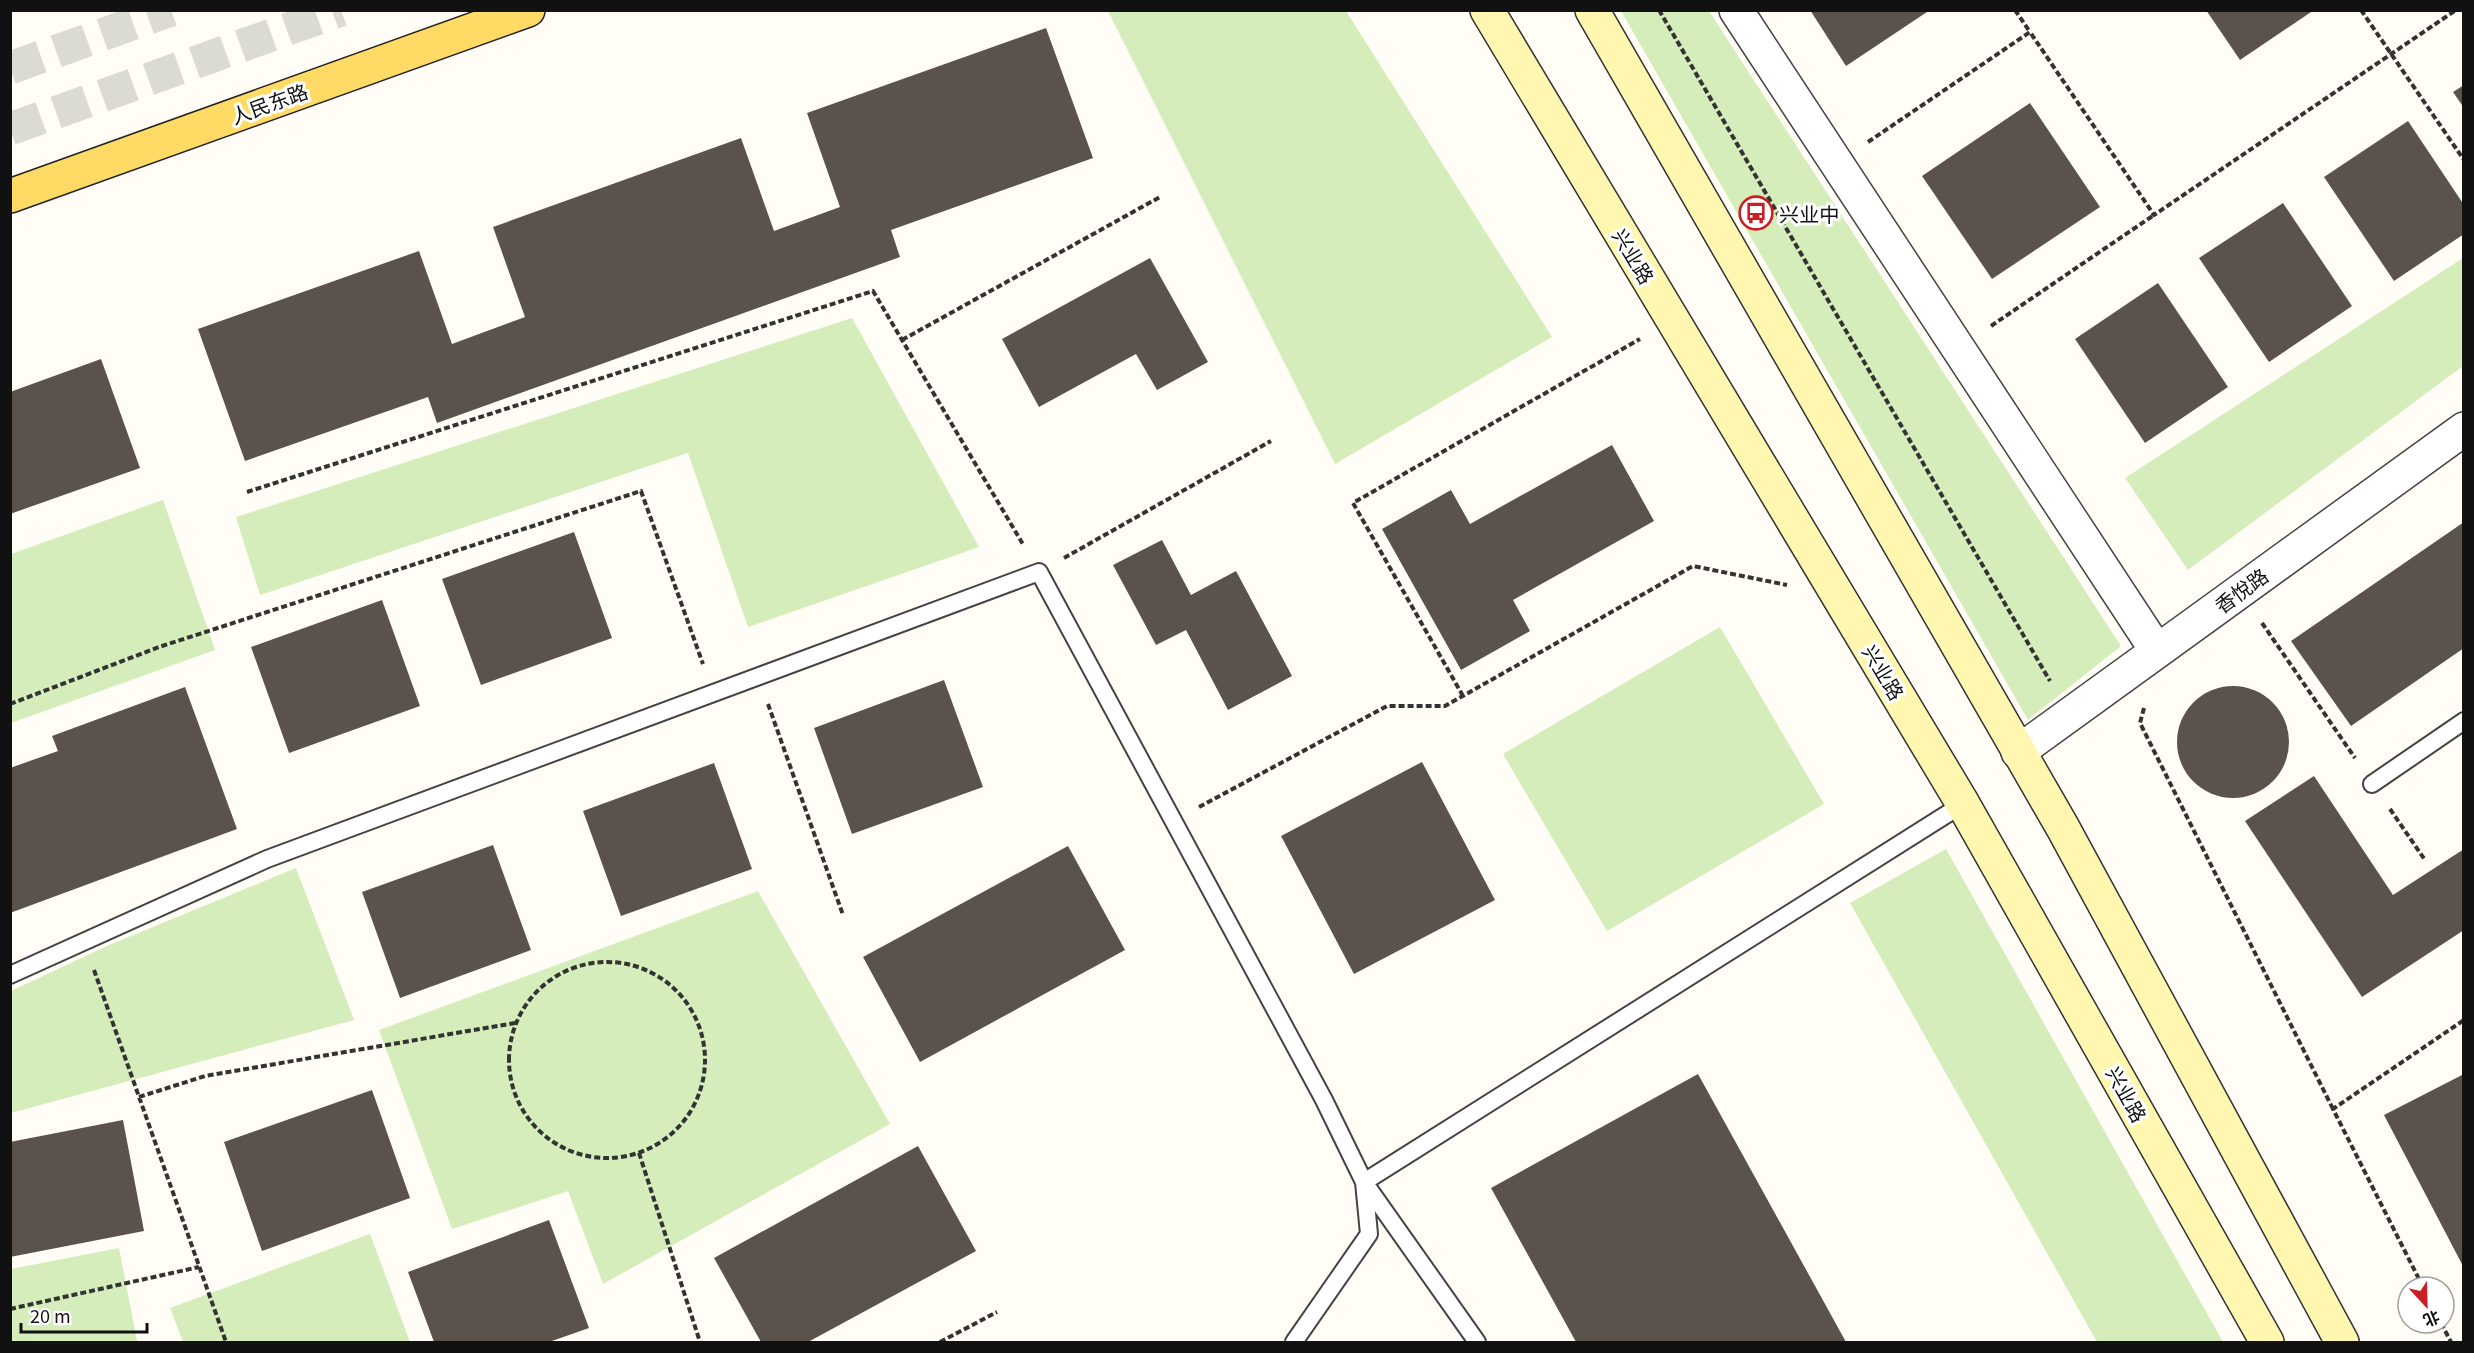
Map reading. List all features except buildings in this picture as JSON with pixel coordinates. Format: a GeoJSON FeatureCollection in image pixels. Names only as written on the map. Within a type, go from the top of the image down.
{"type":"FeatureCollection","features":[{"type":"Feature","properties":{"kind":"main road","name":"人民东路"},"geometry":{"type":"LineString","coordinates":[[10,196],[528,10]]}},
{"type":"Feature","properties":{"kind":"main road","name":"兴业路"},"geometry":{"type":"LineString","coordinates":[[1487,10],[1963,804],[2267,1342]]}},
{"type":"Feature","properties":{"kind":"main road"},"geometry":{"type":"LineString","coordinates":[[1592,10],[2063,828],[2342,1342]]}},
{"type":"Feature","properties":{"kind":"street"},"geometry":{"type":"LineString","coordinates":[[1737,10],[2157,651]]}},
{"type":"Feature","properties":{"kind":"street","name":"香悅路"},"geometry":{"type":"LineString","coordinates":[[2018,752],[2463,429]]}},
{"type":"Feature","properties":{"kind":"lane"},"geometry":{"type":"LineString","coordinates":[[10,975],[267,859],[1039,572],[1324,1100],[1364,1182],[1477,1342]]}},
{"type":"Feature","properties":{"kind":"lane"},"geometry":{"type":"LineString","coordinates":[[2372,784],[2463,721]]}},
{"type":"Feature","properties":{"kind":"lane"},"geometry":{"type":"LineString","coordinates":[[1364,1182],[1963,804]]}},
{"type":"Feature","properties":{"kind":"lane"},"geometry":{"type":"LineString","coordinates":[[1294,1342],[1369,1234],[1364,1182]]}},
{"type":"Feature","properties":{"kind":"path"},"geometry":{"type":"LineString","coordinates":[[1659,10],[2069,715]]}},
{"type":"Feature","properties":{"kind":"path"},"geometry":{"type":"LineString","coordinates":[[2015,10],[2154,215]]}},
{"type":"Feature","properties":{"kind":"path"},"geometry":{"type":"LineString","coordinates":[[2361,10],[2463,160]]}},
{"type":"Feature","properties":{"kind":"path"},"geometry":{"type":"LineString","coordinates":[[1959,349],[2456,10]]}},
{"type":"Feature","properties":{"kind":"path"},"geometry":{"type":"LineString","coordinates":[[1837,163],[2030,32]]}},
{"type":"Feature","properties":{"kind":"path"},"geometry":{"type":"LineString","coordinates":[[902,340],[1160,197]]}},
{"type":"Feature","properties":{"kind":"path"},"geometry":{"type":"LineString","coordinates":[[248,492],[873,291],[1039,572],[1271,441]]}},
{"type":"Feature","properties":{"kind":"path"},"geometry":{"type":"LineString","coordinates":[[1462,696],[1353,503],[1672,321]]}},
{"type":"Feature","properties":{"kind":"path"},"geometry":{"type":"LineString","coordinates":[[10,704],[159,647],[641,490],[713,693]]}},
{"type":"Feature","properties":{"kind":"path"},"geometry":{"type":"LineString","coordinates":[[1174,821],[1387,706],[1445,706],[1693,566],[1838,596]]}},
{"type":"Feature","properties":{"kind":"path"},"geometry":{"type":"LineString","coordinates":[[2240,591],[2425,860]]}},
{"type":"Feature","properties":{"kind":"path"},"geometry":{"type":"LineString","coordinates":[[2157,651],[2140,723],[2417,1275]]}},
{"type":"Feature","properties":{"kind":"path"},"geometry":{"type":"LineString","coordinates":[[758,676],[843,915]]}},
{"type":"Feature","properties":{"kind":"path"},"geometry":{"type":"LineString","coordinates":[[84,942],[226,1342]]}},
{"type":"Feature","properties":{"kind":"path"},"geometry":{"type":"LineString","coordinates":[[621,963],[642,969],[652,973],[678,992],[697,1019],[705,1051],[703,1084],[690,1114],[668,1138],[639,1153],[607,1159],[575,1154],[547,1139],[539,1131],[525,1116],[511,1086],[508,1054],[515,1023],[532,996],[557,975],[588,964],[621,963]]}},
{"type":"Feature","properties":{"kind":"path"},"geometry":{"type":"LineString","coordinates":[[2333,1109],[2463,1020]]}},
{"type":"Feature","properties":{"kind":"path"},"geometry":{"type":"LineString","coordinates":[[139,1097],[205,1076],[515,1023]]}},
{"type":"Feature","properties":{"kind":"path"},"geometry":{"type":"LineString","coordinates":[[639,1153],[700,1342]]}},
{"type":"Feature","properties":{"kind":"path"},"geometry":{"type":"LineString","coordinates":[[10,1309],[200,1267]]}},
{"type":"Feature","properties":{"kind":"path"},"geometry":{"type":"LineString","coordinates":[[940,1342],[997,1312]]}},
{"type":"Feature","properties":{"kind":"green space"},"geometry":{"type":"Polygon","coordinates":[[[1108,11],[1346,11],[1552,337],[1335,464],[1108,11]]]}},
{"type":"Feature","properties":{"kind":"green space"},"geometry":{"type":"Polygon","coordinates":[[[1621,11],[1709,11],[2121,646],[2028,720],[1621,11]]]}},
{"type":"Feature","properties":{"kind":"green space"},"geometry":{"type":"Polygon","coordinates":[[[2463,258],[2463,366],[2188,570],[2125,478],[2463,258]]]}},
{"type":"Feature","properties":{"kind":"green space"},"geometry":{"type":"Polygon","coordinates":[[[852,318],[979,547],[748,627],[688,453],[260,595],[236,517],[852,318]]]}},
{"type":"Feature","properties":{"kind":"green space"},"geometry":{"type":"Polygon","coordinates":[[[163,500],[215,650],[11,723],[11,554],[163,500]]]}},
{"type":"Feature","properties":{"kind":"green space"},"geometry":{"type":"Polygon","coordinates":[[[1720,627],[1824,804],[1607,931],[1503,754],[1720,627]]]}},
{"type":"Feature","properties":{"kind":"green space"},"geometry":{"type":"Polygon","coordinates":[[[1946,849],[2223,1342],[2097,1342],[1850,903],[1946,849]]]}},
{"type":"Feature","properties":{"kind":"green space"},"geometry":{"type":"Polygon","coordinates":[[[296,868],[354,1020],[11,1113],[11,991],[109,945],[296,868]]]}},
{"type":"Feature","properties":{"kind":"green space"},"geometry":{"type":"Polygon","coordinates":[[[758,891],[890,1124],[603,1284],[568,1191],[452,1229],[379,1030],[758,891]]]}},
{"type":"Feature","properties":{"kind":"green space"},"geometry":{"type":"Polygon","coordinates":[[[370,1234],[410,1342],[183,1342],[170,1308],[370,1234]]]}},
{"type":"Feature","properties":{"kind":"green space"},"geometry":{"type":"Polygon","coordinates":[[[119,1248],[137,1341],[11,1342],[11,1269],[119,1248]]]}},
{"type":"Feature","properties":{"kind":"tunnel"},"geometry":{"type":"LineString","coordinates":[[10,68],[171,10]]}},
{"type":"Feature","properties":{"kind":"tunnel"},"geometry":{"type":"LineString","coordinates":[[10,129],[341,10]]}},
{"type":"Feature","properties":{"kind":"place","name":"兴业中"},"geometry":{"type":"Point","coordinates":[1756,213]}}]}
